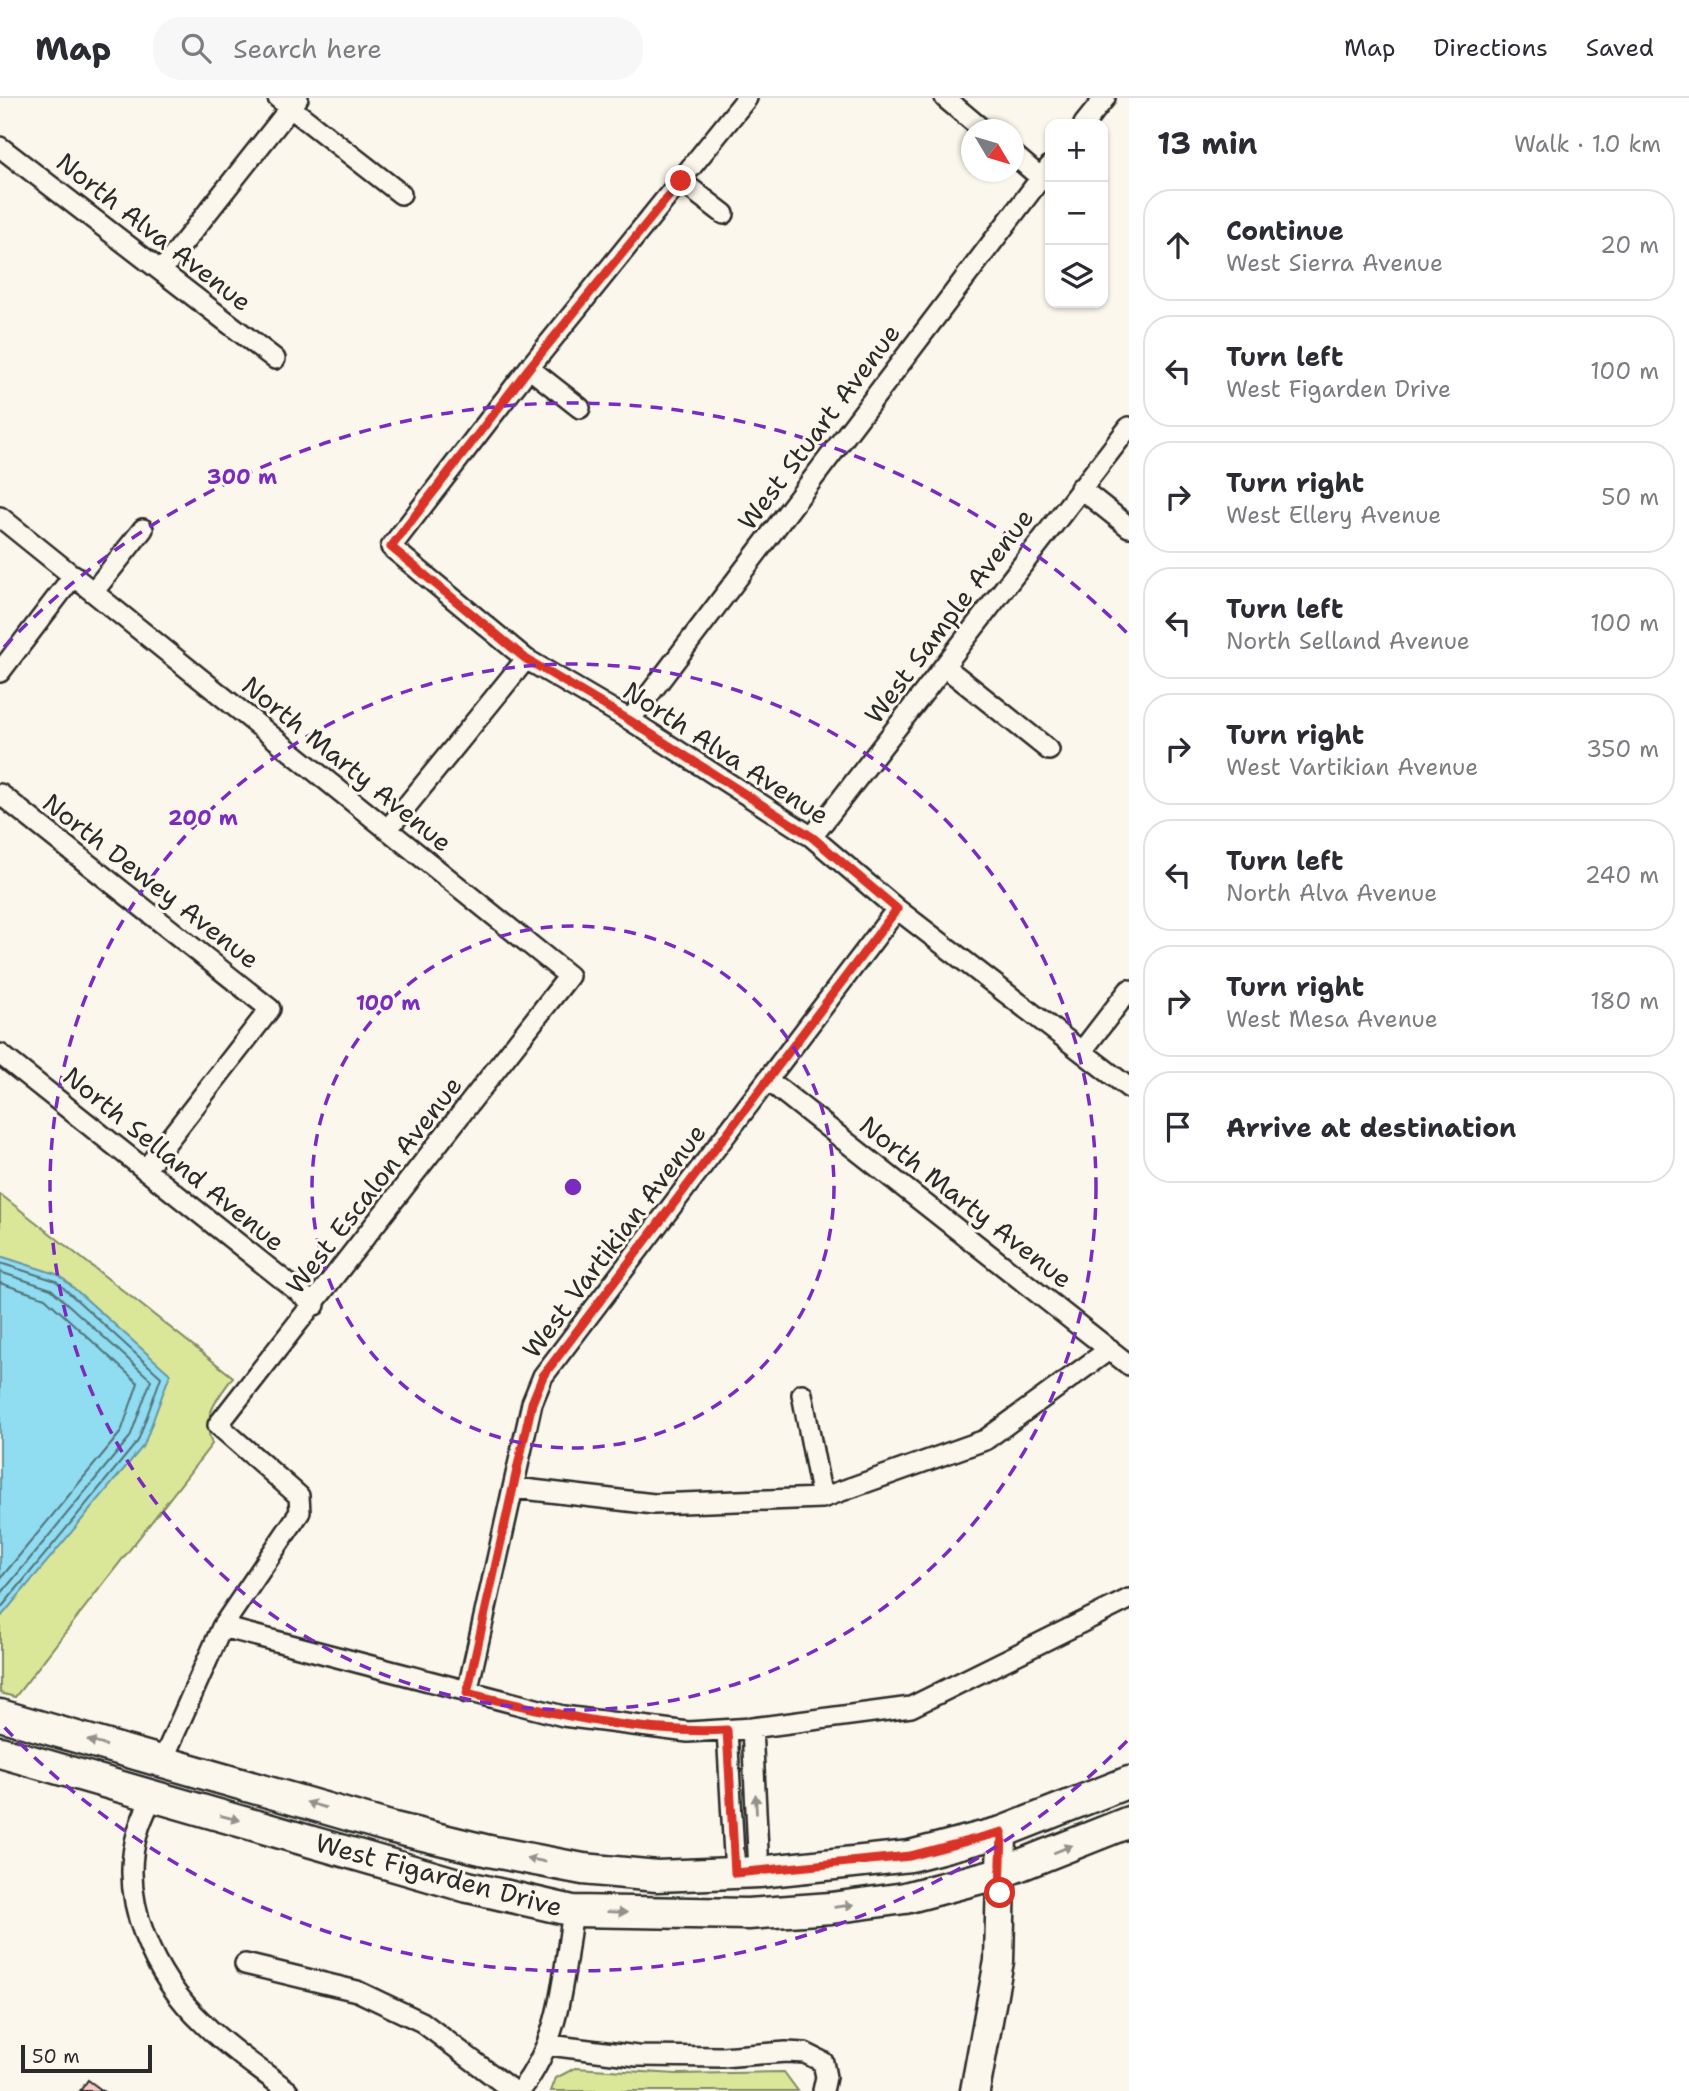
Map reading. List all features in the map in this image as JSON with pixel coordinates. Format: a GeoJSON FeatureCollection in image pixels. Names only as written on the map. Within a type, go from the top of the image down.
{"type":"FeatureCollection","features":[{"type":"Feature","properties":{"kind":"main road","name":"West Figarden Drive"},"geometry":{"type":"LineString","coordinates":[[0,1715],[415,1833],[583,1869],[657,1876],[747,1872],[910,1856],[1002,1832],[1129,1782]]}},
{"type":"Feature","properties":{"kind":"main road","name":"West Figarden Drive"},"geometry":{"type":"LineString","coordinates":[[0,1752],[468,1887],[573,1911],[748,1914],[831,1908],[905,1898],[1000,1873],[1129,1822]]}},
{"type":"Feature","properties":{"kind":"main road"},"geometry":{"type":"LineString","coordinates":[[80,1773],[142,1774],[162,1762]]}},
{"type":"Feature","properties":{"kind":"main road"},"geometry":{"type":"LineString","coordinates":[[152,1797],[180,1787],[210,1791],[225,1778]]}},
{"type":"Feature","properties":{"kind":"main road"},"geometry":{"type":"LineString","coordinates":[[677,1913],[738,1890],[747,1872]]}},
{"type":"Feature","properties":{"kind":"street"},"geometry":{"type":"LineString","coordinates":[[580,408],[529,368],[747,98]]}},
{"type":"Feature","properties":{"kind":"street"},"geometry":{"type":"LineString","coordinates":[[945,98],[970,119]]}},
{"type":"Feature","properties":{"kind":"street"},"geometry":{"type":"LineString","coordinates":[[1088,119],[1105,98]]}},
{"type":"Feature","properties":{"kind":"street"},"geometry":{"type":"LineString","coordinates":[[163,270],[289,101],[401,194]]}},
{"type":"Feature","properties":{"kind":"street","name":"North Alva Avenue"},"geometry":{"type":"LineString","coordinates":[[0,147],[163,270],[275,359]]}},
{"type":"Feature","properties":{"kind":"street"},"geometry":{"type":"LineString","coordinates":[[1024,161],[1045,172]]}},
{"type":"Feature","properties":{"kind":"street","name":"West Stuart Avenue"},"geometry":{"type":"LineString","coordinates":[[629,720],[1045,172]]}},
{"type":"Feature","properties":{"kind":"street"},"geometry":{"type":"LineString","coordinates":[[681,181],[724,215]]}},
{"type":"Feature","properties":{"kind":"street","name":"North Alva Avenue"},"geometry":{"type":"LineString","coordinates":[[529,368],[391,547],[526,659],[629,720],[812,837],[897,909],[1129,1088]]}},
{"type":"Feature","properties":{"kind":"street","name":"West Sample Avenue"},"geometry":{"type":"LineString","coordinates":[[812,837],[1129,426]]}},
{"type":"Feature","properties":{"kind":"street"},"geometry":{"type":"LineString","coordinates":[[1080,488],[1129,527]]}},
{"type":"Feature","properties":{"kind":"street","name":"North Marty Avenue"},"geometry":{"type":"LineString","coordinates":[[0,517],[569,975]]}},
{"type":"Feature","properties":{"kind":"street"},"geometry":{"type":"LineString","coordinates":[[94,591],[143,529]]}},
{"type":"Feature","properties":{"kind":"street"},"geometry":{"type":"LineString","coordinates":[[0,672],[74,575]]}},
{"type":"Feature","properties":{"kind":"street"},"geometry":{"type":"LineString","coordinates":[[387,830],[526,659]]}},
{"type":"Feature","properties":{"kind":"street"},"geometry":{"type":"LineString","coordinates":[[945,667],[1049,750]]}},
{"type":"Feature","properties":{"kind":"street","name":"North Dewey Avenue"},"geometry":{"type":"LineString","coordinates":[[0,794],[270,1009],[145,1170]]}},
{"type":"Feature","properties":{"kind":"street","name":"West Vartikian Avenue"},"geometry":{"type":"LineString","coordinates":[[467,1693],[532,1403],[543,1376],[897,909]]}},
{"type":"Feature","properties":{"kind":"street","name":"West Escalon Avenue"},"geometry":{"type":"LineString","coordinates":[[222,1627],[300,1512],[299,1496],[218,1425],[315,1305],[569,975]]}},
{"type":"Feature","properties":{"kind":"street"},"geometry":{"type":"LineString","coordinates":[[1082,1051],[1129,990]]}},
{"type":"Feature","properties":{"kind":"street","name":"North Selland Avenue"},"geometry":{"type":"LineString","coordinates":[[0,1054],[315,1305]]}},
{"type":"Feature","properties":{"kind":"street","name":"North Marty Avenue"},"geometry":{"type":"LineString","coordinates":[[769,1081],[1129,1366]]}},
{"type":"Feature","properties":{"kind":"street"},"geometry":{"type":"LineString","coordinates":[[515,1488],[654,1504],[821,1498],[985,1440],[1110,1349]]}},
{"type":"Feature","properties":{"kind":"street"},"geometry":{"type":"LineString","coordinates":[[802,1394],[821,1498]]}},
{"type":"Feature","properties":{"kind":"street"},"geometry":{"type":"LineString","coordinates":[[162,1762],[222,1627],[563,1716],[688,1732],[752,1728],[911,1707],[1129,1599]]}},
{"type":"Feature","properties":{"kind":"street"},"geometry":{"type":"LineString","coordinates":[[747,1872],[752,1728]]}},
{"type":"Feature","properties":{"kind":"street"},"geometry":{"type":"LineString","coordinates":[[727,1730],[747,1872]]}},
{"type":"Feature","properties":{"kind":"street"},"geometry":{"type":"LineString","coordinates":[[152,1797],[137,1833],[132,1872],[140,1923],[167,1983],[204,2025],[288,2091]]}},
{"type":"Feature","properties":{"kind":"street"},"geometry":{"type":"LineString","coordinates":[[975,2091],[999,1961],[1002,1832]]}},
{"type":"Feature","properties":{"kind":"street"},"geometry":{"type":"LineString","coordinates":[[520,2091],[537,2069],[549,2045],[573,1911]]}},
{"type":"Feature","properties":{"kind":"street"},"geometry":{"type":"LineString","coordinates":[[245,1964],[358,1991],[411,2017],[513,2091]]}},
{"type":"Feature","properties":{"kind":"street"},"geometry":{"type":"LineString","coordinates":[[549,2045],[636,2056],[722,2057],[805,2053],[824,2062],[826,2077],[823,2091]]}},
{"type":"Feature","properties":{"kind":"green space"},"geometry":{"type":"Polygon","coordinates":[[[0,1194],[233,1377],[212,1408],[208,1425],[212,1444],[15,1697],[0,1693],[0,1194]]]}},
{"type":"Feature","properties":{"kind":"green space"},"geometry":{"type":"Polygon","coordinates":[[[575,2068],[677,2074],[784,2072],[798,2091],[551,2091],[556,2078],[575,2068]]]}},
{"type":"Feature","properties":{"kind":"water"},"geometry":{"type":"Polygon","coordinates":[[[0,1256],[59,1275],[170,1374],[144,1445],[0,1618],[0,1256]]]}},
{"type":"Feature","properties":{"kind":"building"},"geometry":{"type":"Polygon","coordinates":[[[88,2080],[103,2091],[80,2091],[88,2080]]]}},
{"type":"Feature","properties":{"kind":"route"},"geometry":{"type":"LineString","coordinates":[[681,181],[529,368],[391,547],[526,659],[629,720],[812,837],[897,909],[543,1376],[532,1403],[467,1693],[563,1716],[688,1732],[727,1730],[735,1873],[910,1856],[1002,1832],[1000,1893]]}}]}
